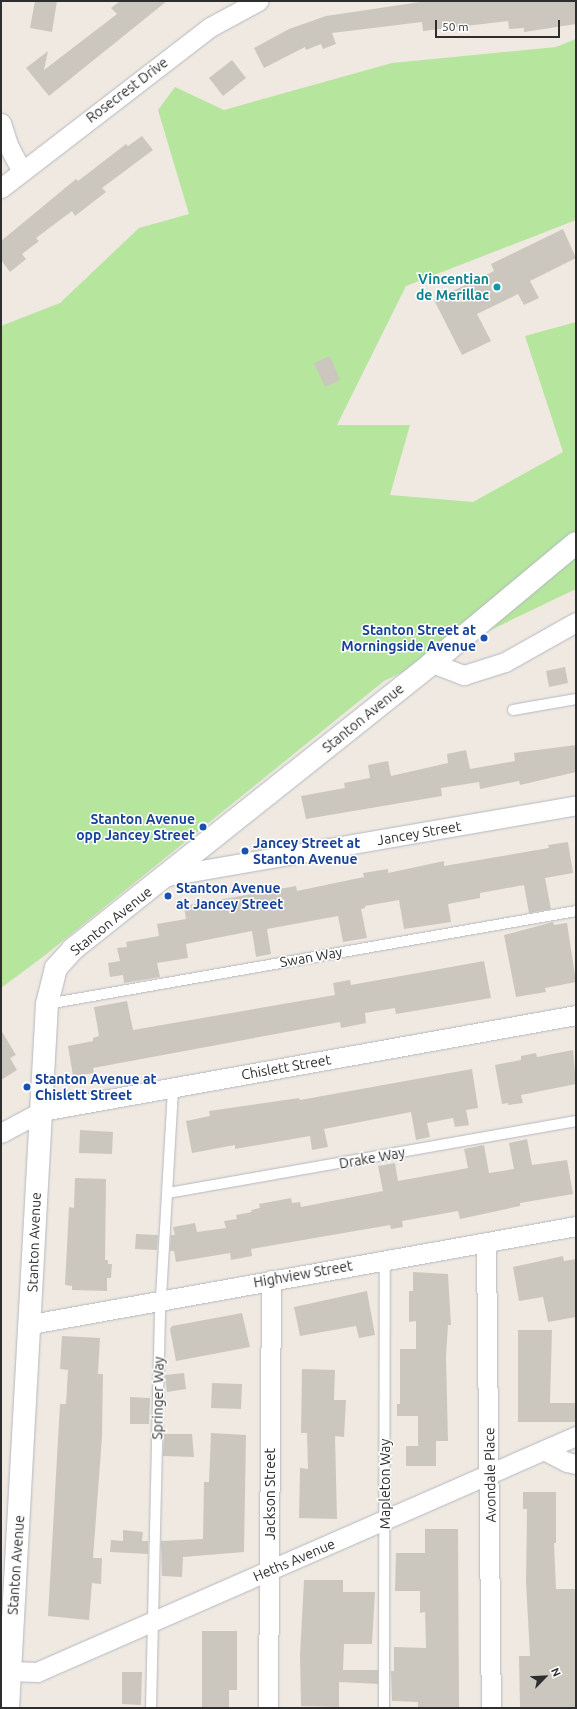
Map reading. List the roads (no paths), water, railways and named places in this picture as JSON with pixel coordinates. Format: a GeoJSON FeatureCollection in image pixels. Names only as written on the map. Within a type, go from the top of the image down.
{"type":"FeatureCollection","features":[{"type":"Feature","properties":{"kind":"street","name":"Rosecrest Drive"},"geometry":{"type":"LineString","coordinates":[[1,188],[21,170],[210,27],[258,1]]}},
{"type":"Feature","properties":{"kind":"street"},"geometry":{"type":"LineString","coordinates":[[1,123],[9,147],[21,170]]}},
{"type":"Feature","properties":{"kind":"street","name":"Stanton Avenue"},"geometry":{"type":"LineString","coordinates":[[8,1708],[5,1671],[31,1324],[47,1004],[56,968],[73,949],[167,876],[432,663],[576,543]]}},
{"type":"Feature","properties":{"kind":"street"},"geometry":{"type":"LineString","coordinates":[[432,663],[464,675],[506,662],[576,622]]}},
{"type":"Feature","properties":{"kind":"street","name":"Jancey Street"},"geometry":{"type":"LineString","coordinates":[[167,876],[576,805]]}},
{"type":"Feature","properties":{"kind":"street","name":"Chislett Street"},"geometry":{"type":"LineString","coordinates":[[1,1133],[42,1111],[576,1015]]}},
{"type":"Feature","properties":{"kind":"street","name":"Highview Street"},"geometry":{"type":"LineString","coordinates":[[31,1324],[161,1299],[576,1226]]}},
{"type":"Feature","properties":{"kind":"street","name":"Avondale Place"},"geometry":{"type":"LineString","coordinates":[[486,1242],[490,1473],[491,1708]]}},
{"type":"Feature","properties":{"kind":"street","name":"Jackson Street"},"geometry":{"type":"LineString","coordinates":[[268,1708],[271,1280]]}},
{"type":"Feature","properties":{"kind":"street","name":"Heths Avenue"},"geometry":{"type":"LineString","coordinates":[[5,1671],[37,1672],[152,1623],[269,1570],[576,1436]]}},
{"type":"Feature","properties":{"kind":"street"},"geometry":{"type":"LineString","coordinates":[[544,1450],[567,1462],[576,1464]]}},
{"type":"Feature","properties":{"kind":"lane"},"geometry":{"type":"LineString","coordinates":[[513,710],[576,699]]}},
{"type":"Feature","properties":{"kind":"lane","name":"Swan Way"},"geometry":{"type":"LineString","coordinates":[[47,1004],[576,910]]}},
{"type":"Feature","properties":{"kind":"lane","name":"Springer Way"},"geometry":{"type":"LineString","coordinates":[[151,1708],[161,1299],[173,1088]]}},
{"type":"Feature","properties":{"kind":"lane","name":"Drake Way"},"geometry":{"type":"LineString","coordinates":[[168,1193],[576,1122]]}},
{"type":"Feature","properties":{"kind":"lane","name":"Mapleton Way"},"geometry":{"type":"LineString","coordinates":[[384,1708],[385,1259]]}},
{"type":"Feature","properties":{"kind":"place","name":"Vincentian de Merillac"},"geometry":{"type":"Point","coordinates":[497,287]}},
{"type":"Feature","properties":{"kind":"place","name":"Stanton Street at Morningside Avenue"},"geometry":{"type":"Point","coordinates":[484,638]}},
{"type":"Feature","properties":{"kind":"place","name":"Stanton Avenue opp Jancey Street"},"geometry":{"type":"Point","coordinates":[203,827]}},
{"type":"Feature","properties":{"kind":"place","name":"Jancey Street at Stanton Avenue"},"geometry":{"type":"Point","coordinates":[245,851]}},
{"type":"Feature","properties":{"kind":"place","name":"Stanton Avenue at Jancey Street"},"geometry":{"type":"Point","coordinates":[168,896]}},
{"type":"Feature","properties":{"kind":"place","name":"Stanton Avenue at Chislett Street"},"geometry":{"type":"Point","coordinates":[27,1087]}}]}
